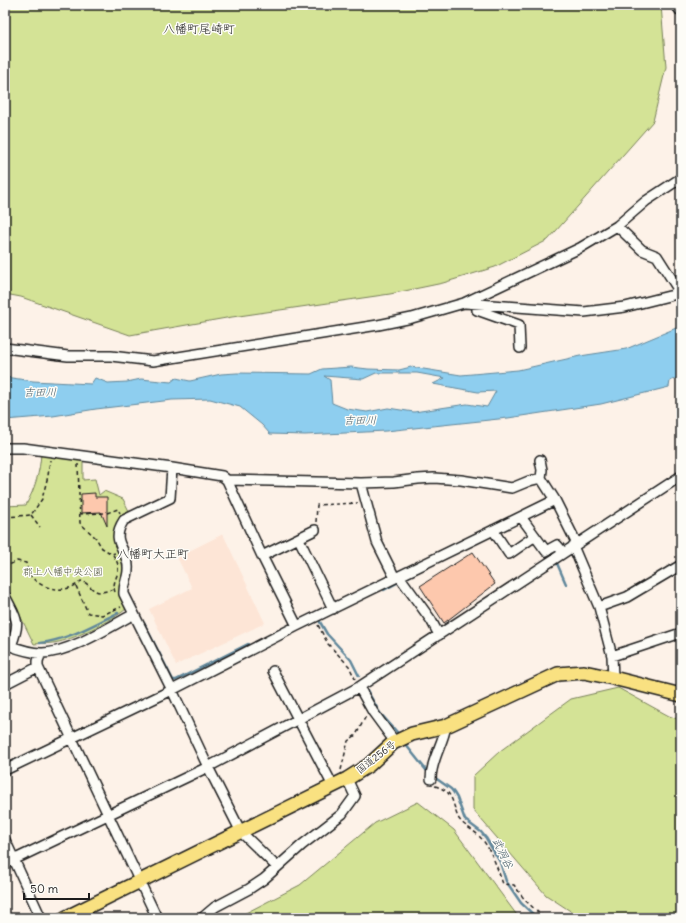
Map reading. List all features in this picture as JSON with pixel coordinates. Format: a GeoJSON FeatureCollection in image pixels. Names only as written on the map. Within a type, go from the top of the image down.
{"type":"FeatureCollection","features":[{"type":"Feature","properties":{"kind":"highway","name":"国道256号"},"geometry":{"type":"LineString","coordinates":[[65,918],[339,783],[369,765],[381,752],[395,742],[412,734],[446,726],[558,674],[584,672],[681,695]]}},
{"type":"Feature","properties":{"kind":"street"},"geometry":{"type":"LineString","coordinates":[[676,5],[681,12]]}},
{"type":"Feature","properties":{"kind":"street"},"geometry":{"type":"LineString","coordinates":[[5,348],[68,356],[111,356],[153,361],[378,325],[412,318],[464,303],[580,248],[617,226],[646,201],[681,178]]}},
{"type":"Feature","properties":{"kind":"street"},"geometry":{"type":"LineString","coordinates":[[464,303],[584,312],[625,307],[673,296],[678,289],[657,256],[642,250],[617,226]]}},
{"type":"Feature","properties":{"kind":"street"},"geometry":{"type":"LineString","coordinates":[[477,304],[477,310],[519,324],[520,348]]}},
{"type":"Feature","properties":{"kind":"street"},"geometry":{"type":"LineString","coordinates":[[5,448],[23,448],[222,476],[227,480],[262,556],[297,626]]}},
{"type":"Feature","properties":{"kind":"street"},"geometry":{"type":"LineString","coordinates":[[540,460],[542,470],[541,478],[555,500],[575,545],[599,607],[612,656],[613,678]]}},
{"type":"Feature","properties":{"kind":"street"},"geometry":{"type":"LineString","coordinates":[[172,468],[170,498],[124,520],[120,526],[118,540],[128,563],[128,570],[123,587],[124,594],[241,832],[277,867]]}},
{"type":"Feature","properties":{"kind":"street"},"geometry":{"type":"LineString","coordinates":[[9,862],[208,767],[359,686],[681,476]]}},
{"type":"Feature","properties":{"kind":"street"},"geometry":{"type":"LineString","coordinates":[[227,480],[394,482],[434,478],[461,480],[512,488],[541,478]]}},
{"type":"Feature","properties":{"kind":"street"},"geometry":{"type":"LineString","coordinates":[[361,482],[377,542],[397,577],[431,620],[439,635]]}},
{"type":"Feature","properties":{"kind":"street"},"geometry":{"type":"LineString","coordinates":[[5,770],[172,690],[297,626],[555,500]]}},
{"type":"Feature","properties":{"kind":"street"},"geometry":{"type":"LineString","coordinates":[[521,517],[546,551],[557,545],[563,552]]}},
{"type":"Feature","properties":{"kind":"street"},"geometry":{"type":"LineString","coordinates":[[262,556],[315,530]]}},
{"type":"Feature","properties":{"kind":"street"},"geometry":{"type":"LineString","coordinates":[[493,530],[509,554],[535,536]]}},
{"type":"Feature","properties":{"kind":"street"},"geometry":{"type":"LineString","coordinates":[[299,539],[333,609]]}},
{"type":"Feature","properties":{"kind":"street"},"geometry":{"type":"LineString","coordinates":[[599,607],[627,597],[681,565]]}},
{"type":"Feature","properties":{"kind":"street"},"geometry":{"type":"LineString","coordinates":[[5,596],[17,621],[17,630],[8,645],[41,653],[55,651],[74,645],[134,614]]}},
{"type":"Feature","properties":{"kind":"street"},"geometry":{"type":"LineString","coordinates":[[612,656],[681,633]]}},
{"type":"Feature","properties":{"kind":"street"},"geometry":{"type":"LineString","coordinates":[[41,653],[38,661],[38,667],[70,738],[156,918]]}},
{"type":"Feature","properties":{"kind":"street"},"geometry":{"type":"LineString","coordinates":[[5,684],[38,667]]}},
{"type":"Feature","properties":{"kind":"street"},"geometry":{"type":"LineString","coordinates":[[202,918],[215,907],[264,879],[302,845],[342,814],[354,796],[339,783],[298,720],[273,671]]}},
{"type":"Feature","properties":{"kind":"street"},"geometry":{"type":"LineString","coordinates":[[359,686],[371,708],[395,742]]}},
{"type":"Feature","properties":{"kind":"street"},"geometry":{"type":"LineString","coordinates":[[431,779],[431,768],[445,734],[446,726]]}},
{"type":"Feature","properties":{"kind":"street"},"geometry":{"type":"LineString","coordinates":[[5,840],[9,862],[41,918]]}},
{"type":"Feature","properties":{"kind":"path"},"geometry":{"type":"LineString","coordinates":[[31,515],[42,499],[48,476],[51,452]]}},
{"type":"Feature","properties":{"kind":"path"},"geometry":{"type":"LineString","coordinates":[[78,463],[80,523],[96,538],[102,548],[112,554],[122,549]]}},
{"type":"Feature","properties":{"kind":"path"},"geometry":{"type":"LineString","coordinates":[[315,530],[317,505],[367,503]]}},
{"type":"Feature","properties":{"kind":"path"},"geometry":{"type":"LineString","coordinates":[[79,514],[107,513],[118,509],[124,520]]}},
{"type":"Feature","properties":{"kind":"path"},"geometry":{"type":"LineString","coordinates":[[5,517],[31,515]]}},
{"type":"Feature","properties":{"kind":"path"},"geometry":{"type":"LineString","coordinates":[[31,515],[40,527]]}},
{"type":"Feature","properties":{"kind":"path"},"geometry":{"type":"LineString","coordinates":[[5,562],[9,565],[17,562],[26,563],[29,574],[36,582],[47,587],[59,590],[85,582],[92,589],[100,592],[113,589]]}},
{"type":"Feature","properties":{"kind":"path"},"geometry":{"type":"LineString","coordinates":[[76,586],[88,613],[102,615],[129,604]]}},
{"type":"Feature","properties":{"kind":"path"},"geometry":{"type":"LineString","coordinates":[[314,618],[328,644],[349,666],[359,686]]}},
{"type":"Feature","properties":{"kind":"path"},"geometry":{"type":"LineString","coordinates":[[339,783],[348,741],[356,735],[371,708]]}},
{"type":"Feature","properties":{"kind":"path"},"geometry":{"type":"LineString","coordinates":[[431,779],[434,785],[447,792],[452,798],[460,820],[478,835],[484,843],[492,857],[503,884],[514,885],[524,900],[544,918]]}},
{"type":"Feature","properties":{"kind":"shaded area"},"geometry":{"type":"Polygon","coordinates":[[[223,534],[265,623],[176,665],[149,609],[192,588],[177,557],[223,534]]]}},
{"type":"Feature","properties":{"kind":"green space"},"geometry":{"type":"Polygon","coordinates":[[[5,5],[661,5],[666,67],[653,121],[548,240],[495,267],[443,283],[390,294],[232,317],[130,335],[21,297],[5,294],[5,5]]]}},
{"type":"Feature","properties":{"kind":"green space","name":"郡上八幡中央公園"},"geometry":{"type":"Polygon","coordinates":[[[41,453],[83,458],[83,480],[95,479],[99,495],[104,491],[123,499],[131,515],[122,518],[124,572],[121,594],[126,609],[104,623],[75,637],[56,643],[34,644],[5,585],[5,506],[26,505],[40,467],[41,453]]]}},
{"type":"Feature","properties":{"kind":"green space"},"geometry":{"type":"Polygon","coordinates":[[[618,688],[669,716],[681,720],[681,918],[581,918],[546,895],[473,810],[473,776],[500,751],[571,699],[618,688]]]}},
{"type":"Feature","properties":{"kind":"green space"},"geometry":{"type":"Polygon","coordinates":[[[418,802],[454,830],[519,918],[236,918],[300,885],[375,823],[418,802]]]}},
{"type":"Feature","properties":{"kind":"water","name":"吉田川"},"geometry":{"type":"Polygon","coordinates":[[[681,326],[681,376],[670,381],[669,387],[601,404],[508,418],[386,431],[305,435],[270,434],[262,425],[240,407],[210,399],[172,400],[96,409],[53,416],[5,420],[5,377],[33,381],[91,384],[95,378],[108,383],[127,382],[141,379],[171,382],[176,378],[190,381],[221,374],[311,374],[322,369],[351,367],[399,370],[411,367],[461,375],[518,370],[580,356],[626,349],[681,326]],[[376,373],[363,379],[324,376],[330,380],[332,403],[347,409],[367,412],[388,408],[414,412],[467,404],[487,407],[496,391],[478,392],[433,384],[445,378],[417,373],[376,373]]]}},
{"type":"Feature","properties":{"kind":"building"},"geometry":{"type":"Polygon","coordinates":[[[95,493],[95,497],[107,497],[107,526],[101,512],[81,513],[81,494],[95,493]]]}},
{"type":"Feature","properties":{"kind":"building"},"geometry":{"type":"Polygon","coordinates":[[[473,552],[495,584],[444,623],[420,586],[473,552]]]}},
{"type":"Feature","properties":{"kind":"waterway"},"geometry":{"type":"LineString","coordinates":[[556,561],[566,584]]}},
{"type":"Feature","properties":{"kind":"waterway"},"geometry":{"type":"LineString","coordinates":[[408,577],[427,567]]}},
{"type":"Feature","properties":{"kind":"waterway"},"geometry":{"type":"LineString","coordinates":[[384,590],[397,583]]}},
{"type":"Feature","properties":{"kind":"waterway"},"geometry":{"type":"LineString","coordinates":[[40,643],[60,639],[118,613]]}},
{"type":"Feature","properties":{"kind":"waterway","name":"武洞谷"},"geometry":{"type":"LineString","coordinates":[[320,622],[327,634],[351,660],[359,676]]}},
{"type":"Feature","properties":{"kind":"waterway"},"geometry":{"type":"LineString","coordinates":[[144,623],[173,680],[176,680],[248,644]]}},
{"type":"Feature","properties":{"kind":"waterway","name":"武洞谷"},"geometry":{"type":"LineString","coordinates":[[367,690],[380,713],[397,732]]}},
{"type":"Feature","properties":{"kind":"waterway","name":"武洞谷"},"geometry":{"type":"LineString","coordinates":[[406,745],[430,775]]}},
{"type":"Feature","properties":{"kind":"waterway","name":"武洞谷"},"geometry":{"type":"LineString","coordinates":[[434,777],[451,789],[454,793],[465,820],[481,832],[486,838],[500,862],[506,881],[521,903],[537,918]]}},
{"type":"Feature","properties":{"kind":"district","name":"八幡町尾崎町"},"geometry":{"type":"Point","coordinates":[199,28]}},
{"type":"Feature","properties":{"kind":"district","name":"八幡町大正町"},"geometry":{"type":"Point","coordinates":[153,553]}}]}
